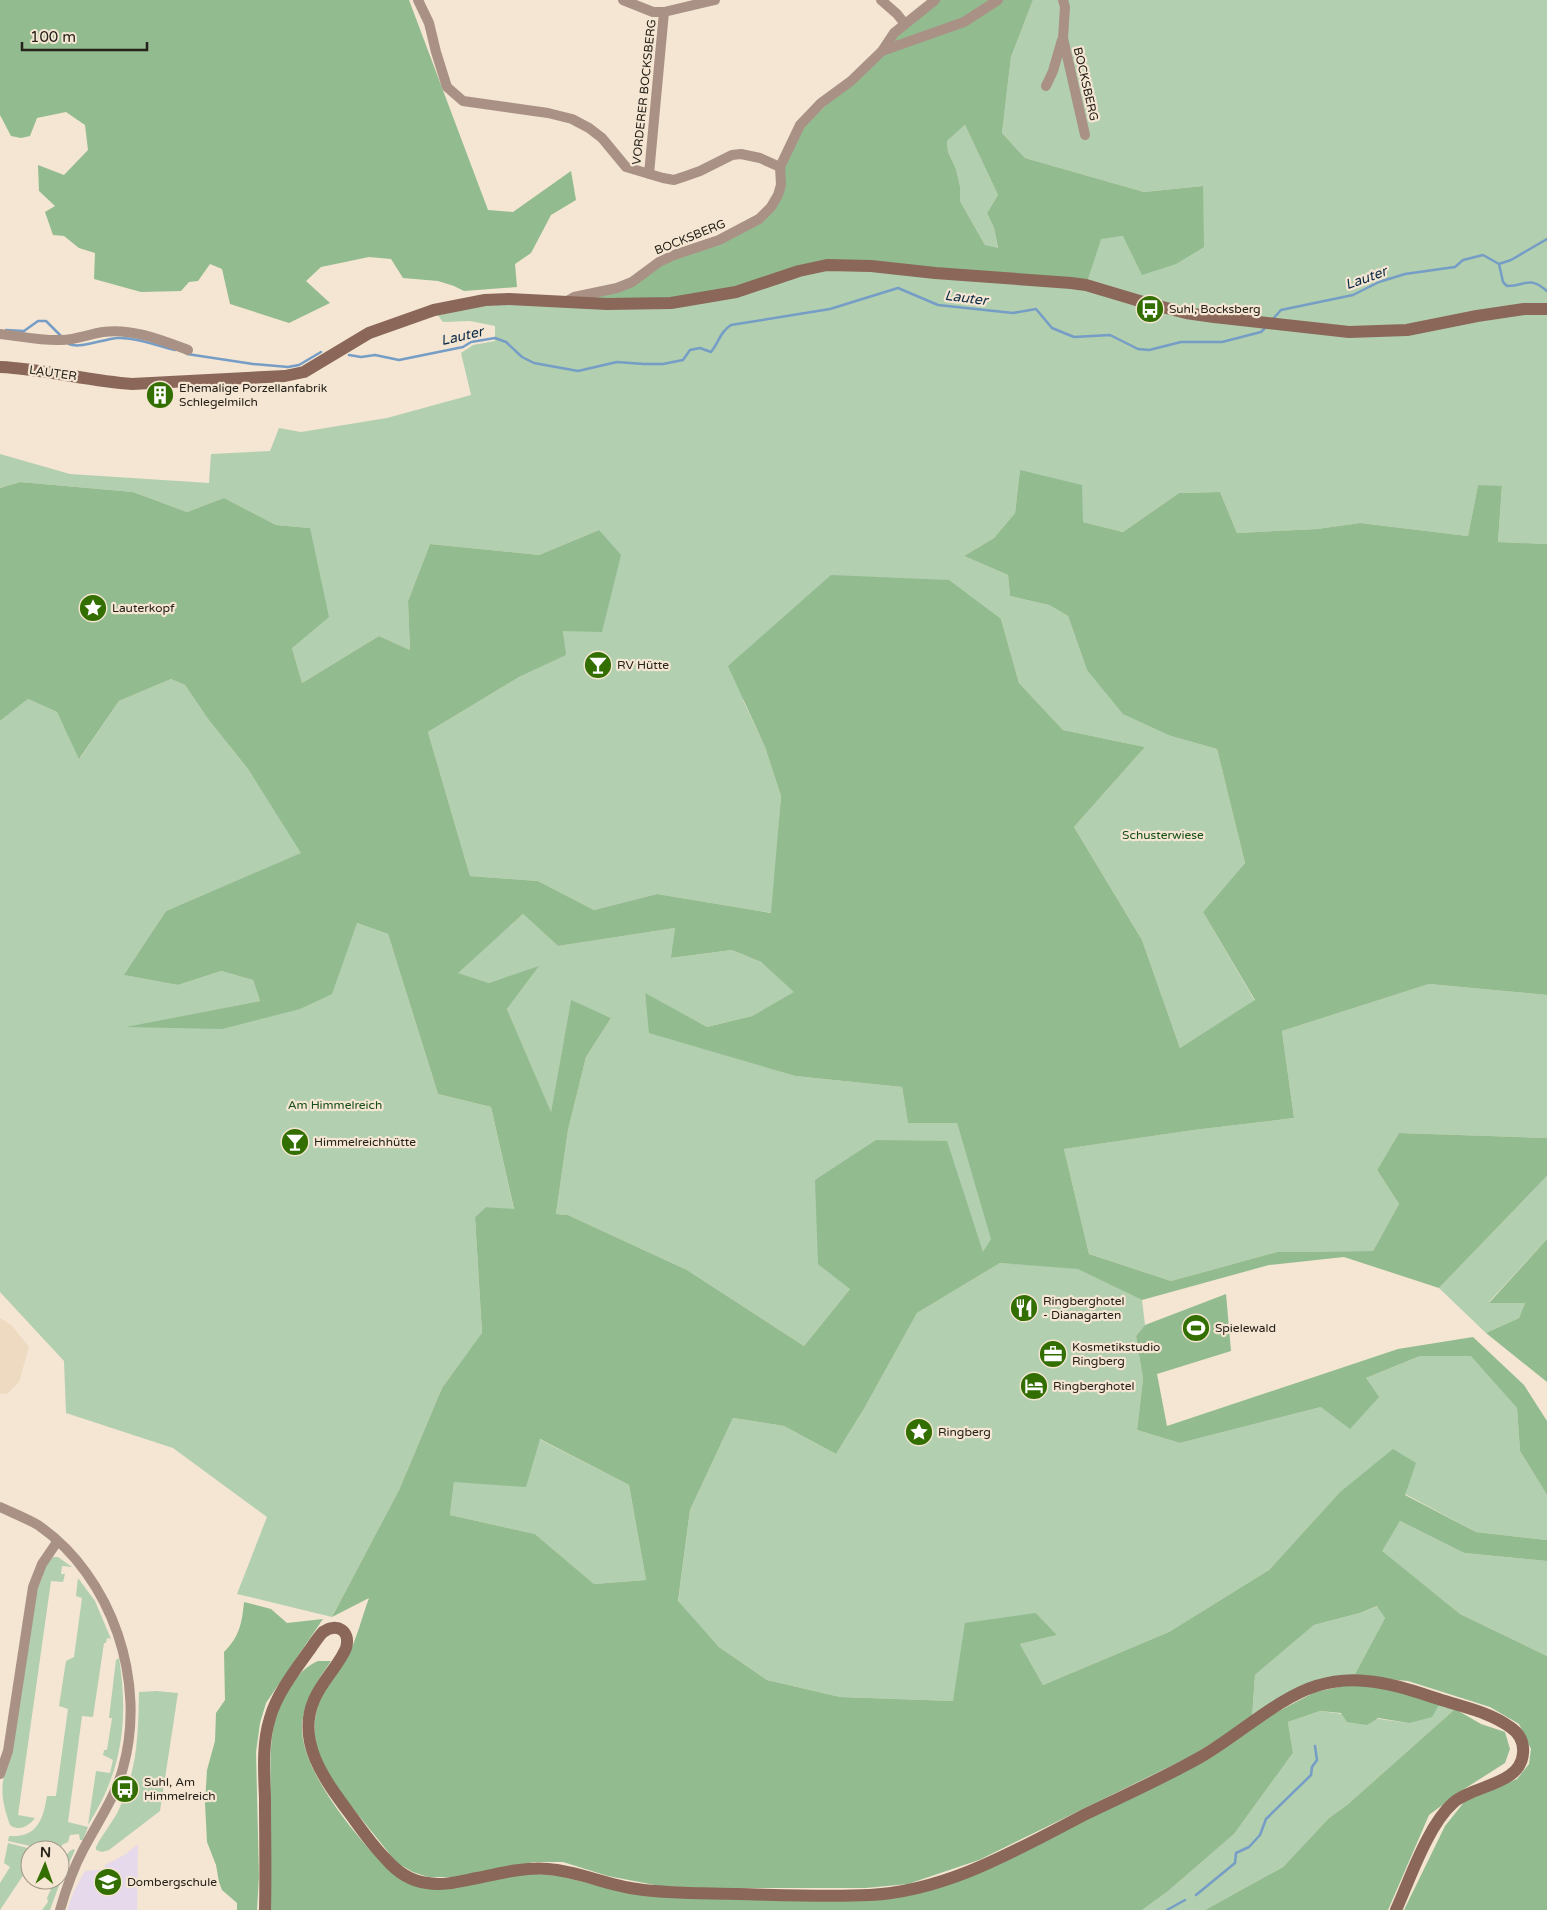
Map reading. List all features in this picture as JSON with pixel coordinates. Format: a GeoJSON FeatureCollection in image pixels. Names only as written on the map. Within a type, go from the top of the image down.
{"type":"FeatureCollection","features":[{"type":"Feature","properties":{"kind":"main road","name":"LAUTER"},"geometry":{"type":"LineString","coordinates":[[0,367],[46,371],[108,382],[132,384],[285,376],[304,372],[369,333],[456,304],[509,299],[563,303],[671,303],[736,292],[827,265],[853,265],[1071,283],[1086,285],[1186,313],[1349,332],[1407,330],[1514,311],[1547,309]]}},
{"type":"Feature","properties":{"kind":"main road"},"geometry":{"type":"LineString","coordinates":[[265,1910],[265,1757],[270,1717],[282,1691],[313,1645],[322,1633],[334,1627],[341,1628],[345,1632],[347,1644],[312,1704],[308,1724],[315,1760],[328,1783],[382,1856],[407,1877],[422,1882],[444,1884],[514,1870],[534,1869],[559,1870],[604,1883],[656,1891],[844,1896],[889,1894],[924,1888],[982,1865],[1186,1765],[1302,1692],[1333,1682],[1355,1680],[1400,1687],[1477,1710],[1509,1726],[1516,1732],[1523,1747],[1521,1763],[1512,1775],[1464,1795],[1455,1800],[1448,1808],[1422,1851],[1396,1910]]}},
{"type":"Feature","properties":{"kind":"street","name":"VORDERER BOCKSBERG"},"geometry":{"type":"LineString","coordinates":[[418,0],[429,23],[442,75],[447,87],[463,101],[548,113],[572,119],[602,138],[626,167],[674,180],[700,171],[732,155],[741,154],[760,158],[780,167]]}},
{"type":"Feature","properties":{"kind":"street"},"geometry":{"type":"LineString","coordinates":[[623,0],[653,12],[664,12],[716,0]]}},
{"type":"Feature","properties":{"kind":"street"},"geometry":{"type":"LineString","coordinates":[[881,0],[893,9],[906,24]]}},
{"type":"Feature","properties":{"kind":"street","name":"BOCKSBERG"},"geometry":{"type":"LineString","coordinates":[[563,303],[574,297],[617,288],[632,282],[658,262],[719,240],[759,219],[771,207],[778,195],[781,185],[780,167],[800,125],[821,103],[851,81],[882,51],[894,33],[934,0]]}},
{"type":"Feature","properties":{"kind":"street"},"geometry":{"type":"LineString","coordinates":[[882,51],[964,22],[998,0]]}},
{"type":"Feature","properties":{"kind":"street","name":"BOCKSBERG"},"geometry":{"type":"LineString","coordinates":[[1063,0],[1063,38],[1085,135]]}},
{"type":"Feature","properties":{"kind":"street","name":"VORDERER BOCKSBERG"},"geometry":{"type":"LineString","coordinates":[[649,174],[664,12]]}},
{"type":"Feature","properties":{"kind":"street","name":"BOCKSBERG"},"geometry":{"type":"LineString","coordinates":[[1046,86],[1053,71],[1063,38]]}},
{"type":"Feature","properties":{"kind":"street"},"geometry":{"type":"LineString","coordinates":[[0,334],[72,340],[101,332],[121,330],[188,350]]}},
{"type":"Feature","properties":{"kind":"street"},"geometry":{"type":"LineString","coordinates":[[0,1507],[39,1526],[82,1569],[112,1618],[129,1674],[132,1706],[126,1753],[117,1786],[80,1857],[70,1879],[60,1910]]}},
{"type":"Feature","properties":{"kind":"street"},"geometry":{"type":"LineString","coordinates":[[0,1774],[8,1752],[33,1587],[42,1564],[57,1542]]}},
{"type":"Feature","properties":{"kind":"shaded area"},"geometry":{"type":"Polygon","coordinates":[[[0,1318],[11,1325],[29,1347],[19,1382],[7,1394],[0,1393],[0,1318]]]}},
{"type":"Feature","properties":{"kind":"shaded area","name":"Dombergschule"},"geometry":{"type":"Polygon","coordinates":[[[138,1844],[137,1910],[67,1910],[74,1891],[85,1871],[105,1869],[105,1865],[126,1854],[138,1844]]]}},
{"type":"Feature","properties":{"kind":"green space"},"geometry":{"type":"Polygon","coordinates":[[[0,0],[409,0],[488,210],[513,212],[571,171],[576,200],[551,215],[531,253],[515,264],[517,287],[464,291],[438,281],[403,278],[391,259],[369,257],[321,267],[306,281],[330,303],[289,323],[230,304],[222,269],[210,264],[198,281],[189,282],[181,291],[141,292],[94,279],[95,253],[79,248],[64,236],[53,235],[45,212],[55,206],[39,191],[38,165],[64,175],[88,150],[85,125],[66,112],[37,118],[30,136],[21,138],[11,136],[0,115],[0,0]]]}},
{"type":"Feature","properties":{"kind":"green space"},"geometry":{"type":"Polygon","coordinates":[[[935,0],[1033,0],[1011,57],[1002,133],[1025,158],[1144,192],[1203,186],[1204,247],[1176,264],[1142,275],[1123,236],[1101,239],[1086,285],[827,265],[671,303],[574,297],[605,291],[691,250],[771,207],[794,136],[935,0]],[[965,125],[947,141],[948,152],[956,169],[960,186],[960,201],[985,245],[998,248],[994,228],[987,213],[998,195],[965,125]]]}},
{"type":"Feature","properties":{"kind":"green space","name":"Schusterwiese"},"geometry":{"type":"Polygon","coordinates":[[[1033,0],[1547,0],[1547,544],[1498,542],[1502,487],[1478,485],[1468,536],[1360,523],[1317,529],[1237,533],[1220,492],[1179,493],[1123,532],[1083,522],[1020,470],[1015,513],[994,538],[964,556],[1008,575],[1010,596],[1049,605],[1068,616],[1087,670],[1171,736],[1217,749],[1245,863],[1203,912],[1255,1001],[1180,1048],[1142,940],[1074,827],[1145,747],[1063,730],[1019,683],[1001,619],[743,700],[765,747],[781,796],[772,913],[657,894],[594,910],[538,881],[470,876],[428,732],[519,677],[565,655],[563,630],[599,530],[539,555],[430,544],[408,601],[410,650],[379,636],[302,683],[292,648],[310,528],[276,525],[224,498],[187,512],[133,492],[20,482],[0,488],[0,454],[70,474],[209,483],[211,454],[270,451],[279,428],[301,432],[387,418],[471,395],[461,353],[473,345],[495,341],[495,326],[470,321],[443,322],[434,310],[456,305],[563,303],[799,271],[1123,236],[1203,186],[1144,192],[1025,158],[1002,133],[1011,57],[1033,0]]]}},
{"type":"Feature","properties":{"kind":"green space"},"geometry":{"type":"Polygon","coordinates":[[[965,125],[998,195],[987,213],[994,228],[998,249],[985,245],[960,201],[960,186],[956,169],[948,152],[947,141],[965,125]]]}},
{"type":"Feature","properties":{"kind":"green space"},"geometry":{"type":"Polygon","coordinates":[[[1020,470],[1082,485],[1083,522],[1123,532],[1179,493],[1220,492],[1237,533],[1317,529],[1360,523],[1468,536],[1478,485],[1502,486],[1498,542],[1547,544],[1547,995],[1429,984],[1282,1031],[1294,1118],[1064,1149],[1089,1254],[1171,1281],[1277,1252],[1373,1251],[1399,1204],[1377,1170],[1399,1133],[1547,1138],[1547,1176],[1439,1288],[1344,1257],[1269,1265],[1142,1300],[1078,1269],[1000,1263],[917,1313],[865,1407],[836,1454],[784,1426],[733,1418],[690,1510],[678,1601],[719,1647],[767,1680],[840,1697],[953,1701],[965,1623],[1036,1613],[1057,1635],[1020,1644],[1043,1685],[1169,1632],[1269,1570],[1339,1493],[1393,1449],[1416,1463],[1405,1495],[1476,1532],[1547,1540],[1547,1561],[1464,1553],[1400,1521],[1382,1551],[1460,1614],[1547,1656],[1547,1910],[1404,1910],[1445,1826],[1465,1801],[1517,1779],[1529,1764],[1531,1749],[1519,1724],[1490,1707],[1408,1681],[1354,1676],[1385,1618],[1377,1606],[1360,1613],[1314,1625],[1255,1675],[1252,1718],[1191,1756],[979,1860],[908,1884],[866,1888],[702,1888],[660,1886],[608,1876],[563,1862],[534,1862],[461,1877],[428,1877],[413,1872],[397,1863],[339,1791],[321,1758],[315,1735],[317,1711],[324,1692],[348,1656],[369,1598],[332,1617],[399,1490],[442,1388],[482,1333],[475,1217],[486,1207],[514,1209],[491,1107],[438,1094],[388,934],[357,923],[332,994],[300,1009],[222,1029],[126,1027],[260,1001],[253,980],[221,971],[178,985],[124,975],[166,911],[301,853],[248,769],[208,719],[185,685],[171,679],[119,701],[79,759],[57,712],[28,699],[0,721],[0,488],[20,482],[133,492],[187,512],[224,498],[276,525],[310,528],[329,617],[292,648],[302,683],[379,636],[410,650],[408,601],[430,544],[539,555],[599,530],[621,555],[602,632],[563,631],[566,655],[519,677],[428,732],[470,876],[538,881],[594,910],[657,894],[771,913],[781,796],[765,747],[728,666],[831,575],[949,580],[1001,619],[1019,683],[1063,730],[1145,747],[1074,827],[1142,940],[1180,1048],[1255,1000],[1203,912],[1245,863],[1217,749],[1171,736],[1123,714],[1087,670],[1068,616],[1049,605],[1010,596],[1008,575],[964,556],[994,538],[1015,513],[1020,470]],[[523,914],[458,973],[489,983],[539,966],[507,1009],[551,1112],[571,1000],[611,1018],[586,1057],[568,1130],[556,1214],[568,1215],[687,1270],[804,1346],[850,1289],[818,1264],[815,1180],[876,1140],[947,1141],[983,1252],[991,1239],[957,1123],[908,1123],[902,1087],[795,1076],[649,1033],[645,993],[707,1027],[752,1016],[794,992],[761,962],[732,950],[671,958],[675,928],[558,946],[523,914]],[[540,1439],[526,1487],[454,1482],[450,1515],[535,1534],[594,1584],[646,1580],[629,1485],[540,1439]]]}},
{"type":"Feature","properties":{"kind":"green space","name":"Am Himmelreich"},"geometry":{"type":"Polygon","coordinates":[[[171,679],[185,685],[208,719],[248,769],[302,853],[166,911],[125,975],[178,985],[221,971],[253,980],[260,1001],[129,1027],[300,1009],[357,923],[388,934],[438,1094],[491,1107],[514,1210],[486,1207],[475,1217],[482,1334],[442,1388],[399,1490],[332,1617],[237,1594],[267,1517],[173,1448],[66,1413],[64,1361],[0,1292],[0,721],[28,699],[57,712],[80,758],[119,701],[171,679]]]}},
{"type":"Feature","properties":{"kind":"green space"},"geometry":{"type":"Polygon","coordinates":[[[523,914],[558,946],[675,928],[672,958],[732,950],[761,962],[795,992],[752,1016],[707,1027],[645,994],[650,1032],[795,1076],[902,1087],[908,1122],[957,1123],[992,1239],[983,1253],[850,1289],[804,1346],[687,1270],[568,1215],[556,1214],[568,1130],[586,1057],[611,1018],[571,1001],[551,1113],[507,1009],[538,967],[489,983],[457,973],[523,914]]]}},
{"type":"Feature","properties":{"kind":"green space"},"geometry":{"type":"Polygon","coordinates":[[[1429,984],[1547,995],[1547,1138],[1399,1133],[1377,1170],[1399,1204],[1373,1251],[1277,1252],[1171,1281],[1089,1254],[1064,1149],[1294,1118],[1282,1031],[1429,984]]]}},
{"type":"Feature","properties":{"kind":"green space"},"geometry":{"type":"Polygon","coordinates":[[[1547,1176],[1547,1239],[1489,1302],[1525,1303],[1519,1318],[1486,1333],[1439,1288],[1547,1176]]]}},
{"type":"Feature","properties":{"kind":"green space"},"geometry":{"type":"Polygon","coordinates":[[[1547,1239],[1547,1382],[1486,1333],[1519,1318],[1525,1303],[1489,1303],[1547,1239]]]}},
{"type":"Feature","properties":{"kind":"green space"},"geometry":{"type":"Polygon","coordinates":[[[1000,1263],[1078,1268],[1142,1300],[1145,1325],[1136,1336],[1143,1379],[1137,1430],[1180,1443],[1321,1407],[1366,1378],[1420,1356],[1472,1356],[1517,1408],[1520,1451],[1547,1495],[1547,1540],[1476,1532],[1405,1494],[1339,1493],[1269,1570],[1169,1632],[1043,1685],[1020,1644],[1057,1635],[1036,1613],[953,1701],[840,1697],[767,1680],[719,1647],[678,1602],[690,1510],[733,1418],[784,1426],[836,1454],[865,1407],[917,1313],[1000,1263]]]}},
{"type":"Feature","properties":{"kind":"green space"},"geometry":{"type":"Polygon","coordinates":[[[1226,1294],[1231,1351],[1157,1374],[1167,1426],[1398,1349],[1473,1337],[1524,1385],[1547,1421],[1547,1495],[1520,1451],[1517,1408],[1471,1356],[1420,1356],[1366,1378],[1379,1397],[1350,1429],[1321,1407],[1180,1443],[1137,1430],[1143,1379],[1136,1336],[1145,1325],[1226,1294]]]}},
{"type":"Feature","properties":{"kind":"green space"},"geometry":{"type":"Polygon","coordinates":[[[539,1439],[629,1485],[646,1580],[594,1584],[535,1534],[450,1515],[454,1482],[539,1439]]]}},
{"type":"Feature","properties":{"kind":"green space"},"geometry":{"type":"Polygon","coordinates":[[[1400,1521],[1464,1553],[1547,1561],[1547,1656],[1460,1614],[1381,1551],[1400,1521]]]}},
{"type":"Feature","properties":{"kind":"green space"},"geometry":{"type":"Polygon","coordinates":[[[53,1557],[58,1557],[72,1567],[62,1566],[61,1574],[65,1574],[63,1582],[51,1581],[18,1815],[35,1818],[27,1826],[17,1828],[10,1825],[6,1813],[3,1800],[3,1782],[36,1591],[48,1562],[53,1557]]]}},
{"type":"Feature","properties":{"kind":"green space"},"geometry":{"type":"Polygon","coordinates":[[[78,1578],[95,1601],[111,1639],[107,1638],[106,1643],[104,1643],[93,1717],[82,1716],[68,1822],[88,1827],[83,1840],[80,1840],[79,1834],[70,1835],[69,1840],[20,1840],[20,1844],[8,1841],[9,1836],[19,1836],[32,1831],[41,1820],[47,1796],[56,1796],[68,1709],[59,1706],[66,1661],[74,1657],[82,1598],[76,1596],[78,1578]]]}},
{"type":"Feature","properties":{"kind":"green space"},"geometry":{"type":"Polygon","coordinates":[[[244,1602],[271,1609],[287,1623],[323,1619],[266,1703],[260,1723],[256,1752],[259,1876],[257,1910],[237,1910],[237,1903],[222,1890],[216,1865],[207,1842],[205,1803],[207,1770],[215,1741],[216,1713],[225,1700],[224,1652],[239,1630],[244,1602]]]}},
{"type":"Feature","properties":{"kind":"green space"},"geometry":{"type":"Polygon","coordinates":[[[1378,1606],[1385,1618],[1354,1676],[1252,1718],[1255,1675],[1314,1625],[1360,1613],[1378,1606]]]}},
{"type":"Feature","properties":{"kind":"green space"},"geometry":{"type":"Polygon","coordinates":[[[119,1658],[123,1703],[120,1745],[109,1785],[88,1825],[96,1771],[110,1773],[113,1760],[103,1755],[104,1750],[107,1750],[112,1718],[109,1718],[116,1660],[119,1658]]]}},
{"type":"Feature","properties":{"kind":"green space"},"geometry":{"type":"Polygon","coordinates":[[[318,1661],[331,1661],[313,1690],[304,1714],[302,1723],[303,1739],[308,1756],[325,1790],[347,1822],[373,1853],[406,1883],[535,1874],[559,1876],[604,1887],[864,1900],[946,1886],[1315,1692],[1344,1686],[1375,1686],[1440,1703],[1432,1717],[1409,1723],[1378,1718],[1367,1725],[1347,1722],[1341,1713],[1320,1711],[1288,1722],[1293,1753],[1234,1834],[1167,1892],[1142,1910],[271,1910],[270,1760],[274,1725],[284,1697],[296,1679],[310,1665],[318,1661]]]}},
{"type":"Feature","properties":{"kind":"green space"},"geometry":{"type":"Polygon","coordinates":[[[139,1692],[178,1693],[160,1811],[109,1850],[102,1852],[96,1850],[120,1807],[134,1764],[139,1692]]]}},
{"type":"Feature","properties":{"kind":"green space"},"geometry":{"type":"Polygon","coordinates":[[[1440,1703],[1455,1709],[1347,1805],[1329,1818],[1283,1867],[1205,1910],[1142,1910],[1167,1892],[1234,1834],[1293,1753],[1288,1722],[1320,1711],[1409,1723],[1440,1703]]]}},
{"type":"Feature","properties":{"kind":"green space"},"geometry":{"type":"Polygon","coordinates":[[[1455,1709],[1481,1724],[1505,1732],[1510,1749],[1505,1763],[1461,1791],[1429,1815],[1388,1910],[1205,1910],[1283,1867],[1329,1818],[1347,1805],[1455,1709]]]}},
{"type":"Feature","properties":{"kind":"green space"},"geometry":{"type":"Polygon","coordinates":[[[8,1843],[20,1846],[20,1880],[0,1910],[0,1883],[10,1867],[4,1863],[8,1843]]]}},
{"type":"Feature","properties":{"kind":"green space"},"geometry":{"type":"Polygon","coordinates":[[[75,1850],[70,1861],[70,1851],[75,1850]]]}},
{"type":"Feature","properties":{"kind":"green space"},"geometry":{"type":"Polygon","coordinates":[[[51,1890],[57,1890],[50,1910],[42,1910],[48,1902],[47,1898],[51,1890]]]}},
{"type":"Feature","properties":{"kind":"waterway","name":"Lauter"},"geometry":{"type":"LineString","coordinates":[[1272,320],[1281,310],[1353,295],[1379,282],[1405,274],[1455,267],[1463,260],[1483,255],[1499,264],[1511,260],[1547,239]]}},
{"type":"Feature","properties":{"kind":"waterway"},"geometry":{"type":"LineString","coordinates":[[1499,264],[1503,282],[1507,286],[1531,282],[1536,283],[1547,291]]}},
{"type":"Feature","properties":{"kind":"waterway","name":"Lauter"},"geometry":{"type":"LineString","coordinates":[[349,355],[361,357],[375,355],[399,360],[463,347],[471,342],[495,338],[506,342],[522,357],[534,363],[578,371],[617,362],[663,364],[683,360],[690,350],[700,348],[711,352],[722,334],[731,325],[830,309],[898,288],[938,305],[1013,313],[1036,309],[1052,328],[1074,337],[1110,335],[1138,349],[1149,350],[1181,342],[1222,342],[1261,332],[1265,328]]}},
{"type":"Feature","properties":{"kind":"waterway","name":"Lauter"},"geometry":{"type":"LineString","coordinates":[[6,330],[24,331],[38,321],[46,321],[61,336]]}},
{"type":"Feature","properties":{"kind":"waterway","name":"Lauter"},"geometry":{"type":"LineString","coordinates":[[69,344],[79,345],[125,338],[175,350]]}},
{"type":"Feature","properties":{"kind":"waterway","name":"Lauter"},"geometry":{"type":"LineString","coordinates":[[187,354],[288,367],[299,365],[321,352]]}},
{"type":"Feature","properties":{"kind":"waterway"},"geometry":{"type":"LineString","coordinates":[[1196,1895],[1235,1863],[1236,1853],[1249,1847],[1260,1835],[1266,1819],[1311,1775],[1312,1767],[1317,1760],[1315,1746]]}},
{"type":"Feature","properties":{"kind":"waterway"},"geometry":{"type":"LineString","coordinates":[[1167,1910],[1185,1900]]}},
{"type":"Feature","properties":{"kind":"place","name":"Suhl, Bocksberg"},"geometry":{"type":"Point","coordinates":[1150,309]}},
{"type":"Feature","properties":{"kind":"place","name":"Ehemalige Porzellanfabrik Schlegelmilch"},"geometry":{"type":"Point","coordinates":[160,395]}},
{"type":"Feature","properties":{"kind":"place","name":"Lauterkopf"},"geometry":{"type":"Point","coordinates":[93,608]}},
{"type":"Feature","properties":{"kind":"place","name":"RV Hütte"},"geometry":{"type":"Point","coordinates":[598,665]}},
{"type":"Feature","properties":{"kind":"place","name":"Himmelreichhütte"},"geometry":{"type":"Point","coordinates":[295,1142]}},
{"type":"Feature","properties":{"kind":"place","name":"Ringberghotel - Dianagarten"},"geometry":{"type":"Point","coordinates":[1024,1308]}},
{"type":"Feature","properties":{"kind":"place","name":"Spielewald"},"geometry":{"type":"Point","coordinates":[1196,1328]}},
{"type":"Feature","properties":{"kind":"place","name":"Kosmetikstudio Ringberg"},"geometry":{"type":"Point","coordinates":[1053,1354]}},
{"type":"Feature","properties":{"kind":"place","name":"Ringberghotel"},"geometry":{"type":"Point","coordinates":[1034,1386]}},
{"type":"Feature","properties":{"kind":"place","name":"Ringberg"},"geometry":{"type":"Point","coordinates":[919,1432]}},
{"type":"Feature","properties":{"kind":"place","name":"Suhl, Am Himmelreich"},"geometry":{"type":"Point","coordinates":[125,1789]}},
{"type":"Feature","properties":{"kind":"place","name":"Dombergschule"},"geometry":{"type":"Point","coordinates":[108,1882]}}]}
